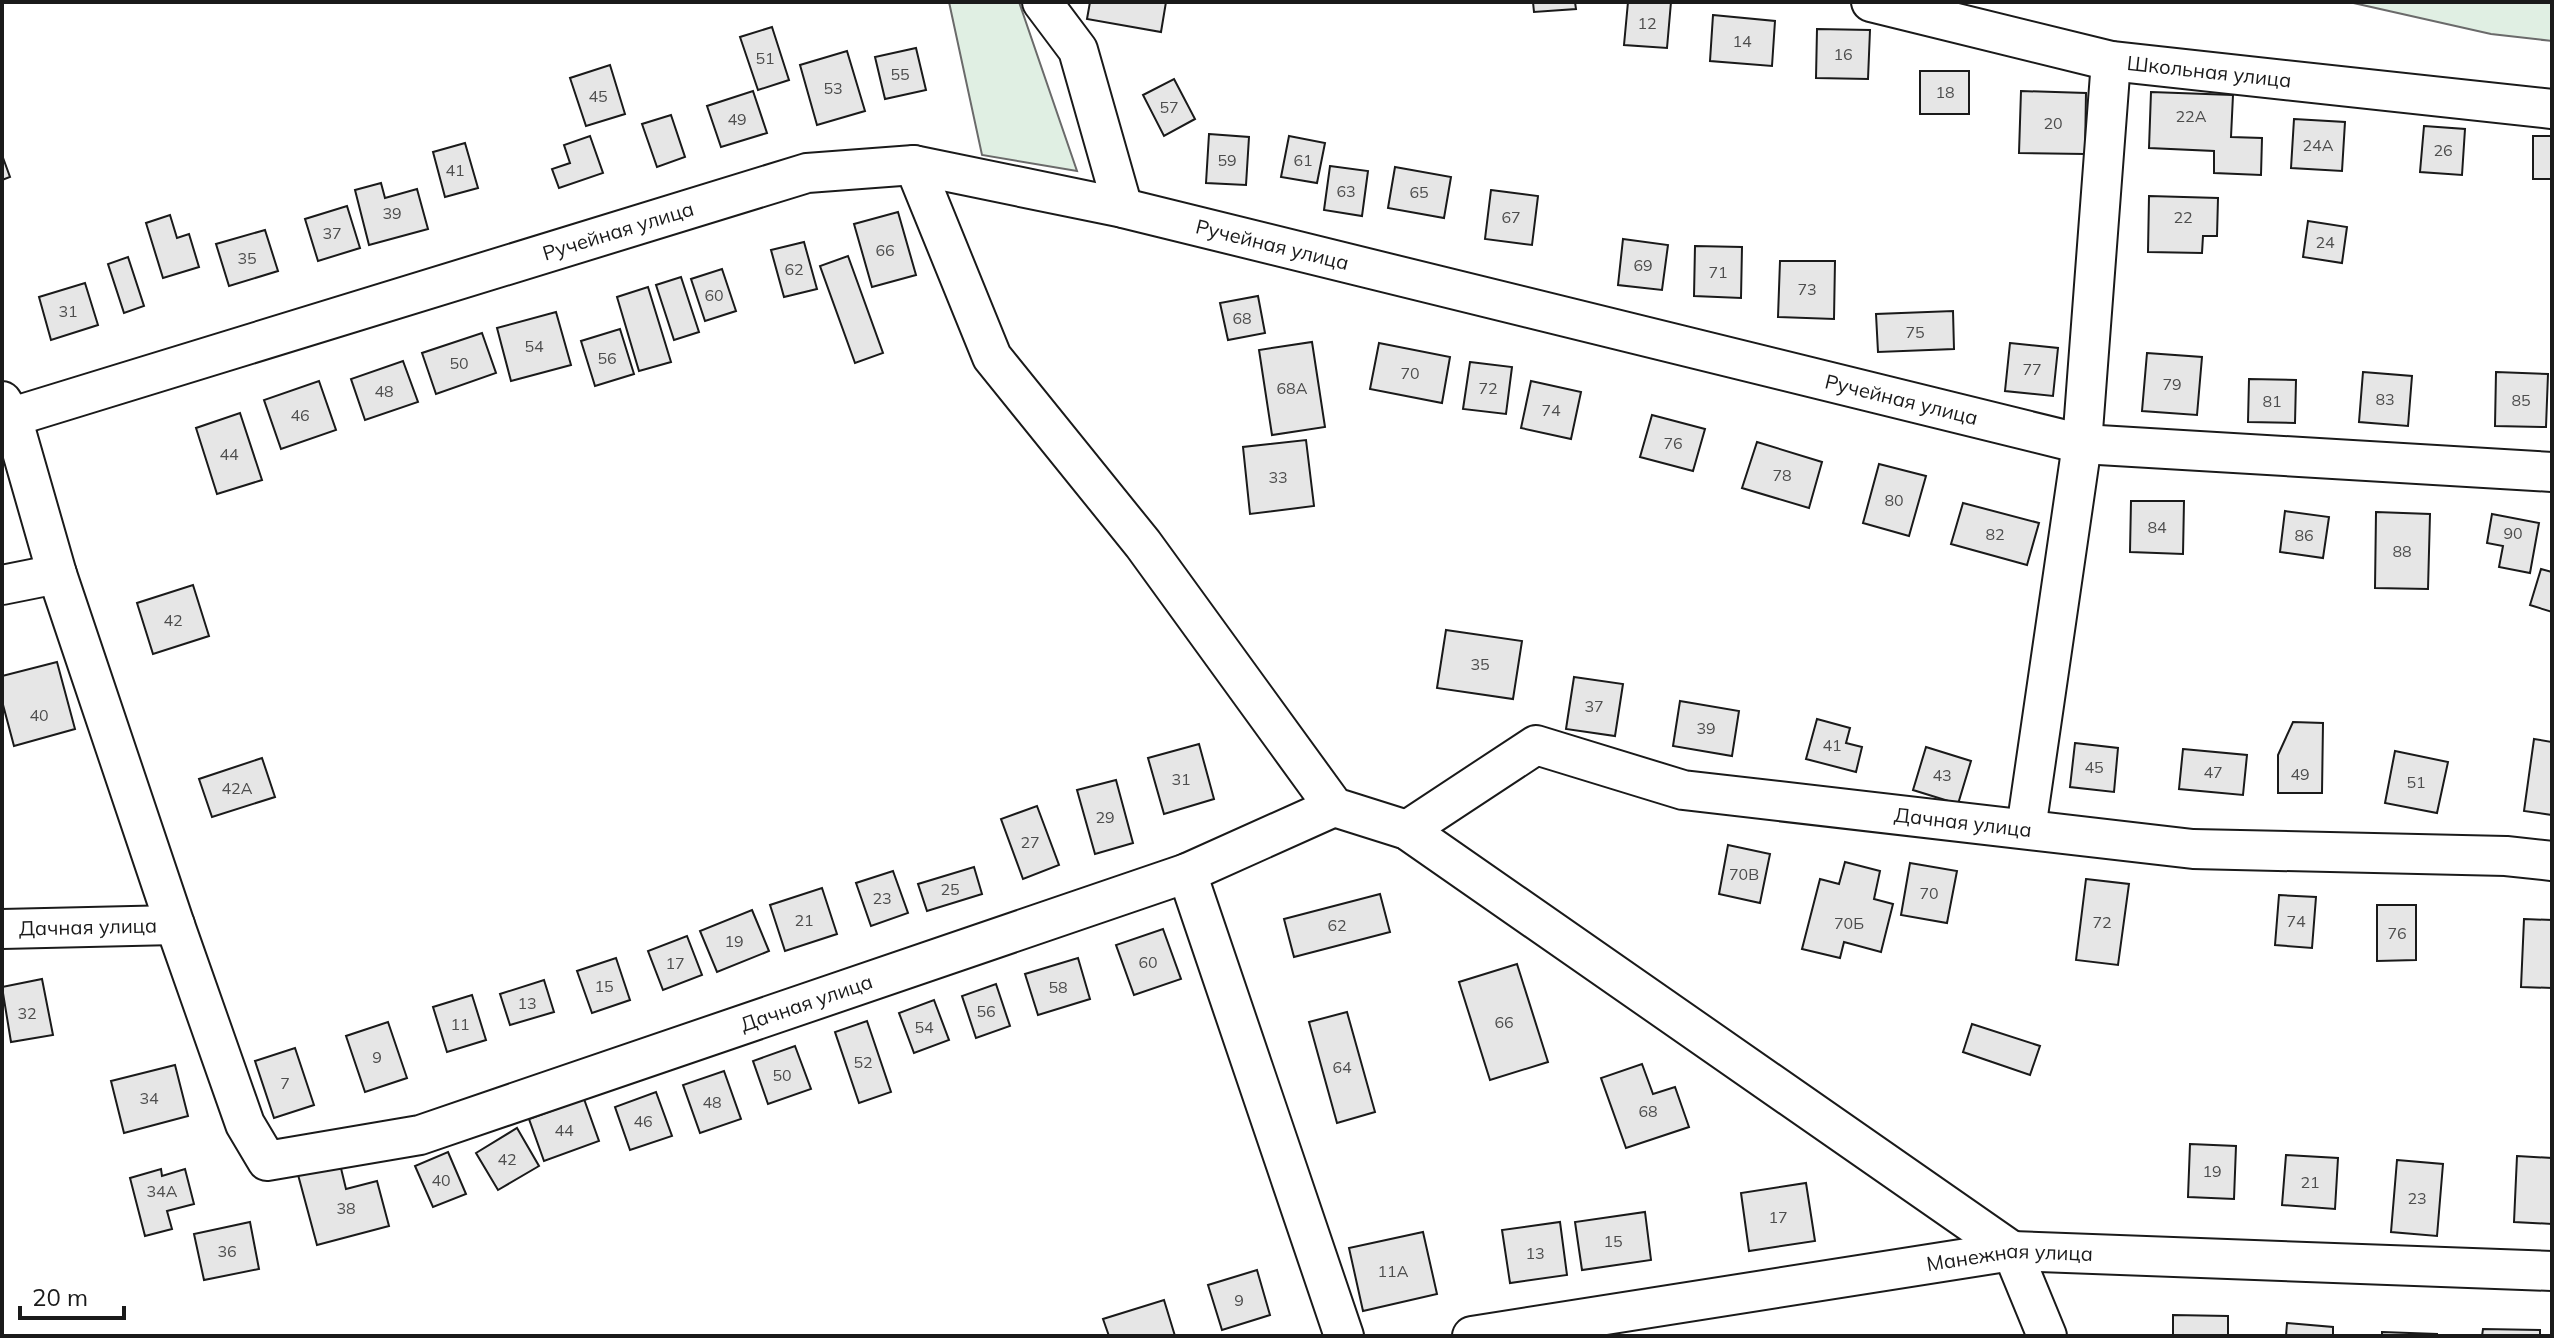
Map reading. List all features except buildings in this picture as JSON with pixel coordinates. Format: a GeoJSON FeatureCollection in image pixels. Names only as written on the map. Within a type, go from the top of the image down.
{"type":"FeatureCollection","features":[{"type":"Feature","properties":{"kind":"street"},"geometry":{"type":"LineString","coordinates":[[1042,2],[1078,50],[1123,208]]}},
{"type":"Feature","properties":{"kind":"street","name":"Школьная улица"},"geometry":{"type":"LineString","coordinates":[[1871,2],[2111,61],[2552,109]]}},
{"type":"Feature","properties":{"kind":"street"},"geometry":{"type":"LineString","coordinates":[[2026,829],[2082,444],[2111,61]]}},
{"type":"Feature","properties":{"kind":"street"},"geometry":{"type":"LineString","coordinates":[[914,165],[992,357],[1143,544],[1334,807],[1407,830],[2012,1251],[2047,1336]]}},
{"type":"Feature","properties":{"kind":"street","name":"Ручейная улица"},"geometry":{"type":"LineString","coordinates":[[7,409],[807,173],[914,165],[1123,208],[2082,444],[2552,472]]}},
{"type":"Feature","properties":{"kind":"street"},"geometry":{"type":"LineString","coordinates":[[7,409],[57,574],[175,925]]}},
{"type":"Feature","properties":{"kind":"street"},"geometry":{"type":"LineString","coordinates":[[2,585],[57,574]]}},
{"type":"Feature","properties":{"kind":"street","name":"Дачная улица"},"geometry":{"type":"LineString","coordinates":[[1407,830],[1536,745],[1683,790],[2193,849],[2506,856],[2552,861]]}},
{"type":"Feature","properties":{"kind":"street","name":"Дачная улица"},"geometry":{"type":"LineString","coordinates":[[2,929],[175,925],[245,1124],[267,1161],[420,1135],[1187,873],[1334,807]]}},
{"type":"Feature","properties":{"kind":"street"},"geometry":{"type":"LineString","coordinates":[[1187,873],[1344,1336]]}},
{"type":"Feature","properties":{"kind":"street","name":"Манежная улица"},"geometry":{"type":"LineString","coordinates":[[1472,1336],[2012,1251],[2552,1271]]}},
{"type":"Feature","properties":{"kind":"green space"},"geometry":{"type":"Polygon","coordinates":[[[949,2],[1019,2],[1077,171],[982,155],[949,2]]]}},
{"type":"Feature","properties":{"kind":"green space"},"geometry":{"type":"Polygon","coordinates":[[[2349,2],[2552,2],[2552,41],[2491,34],[2349,2]]]}}]}
